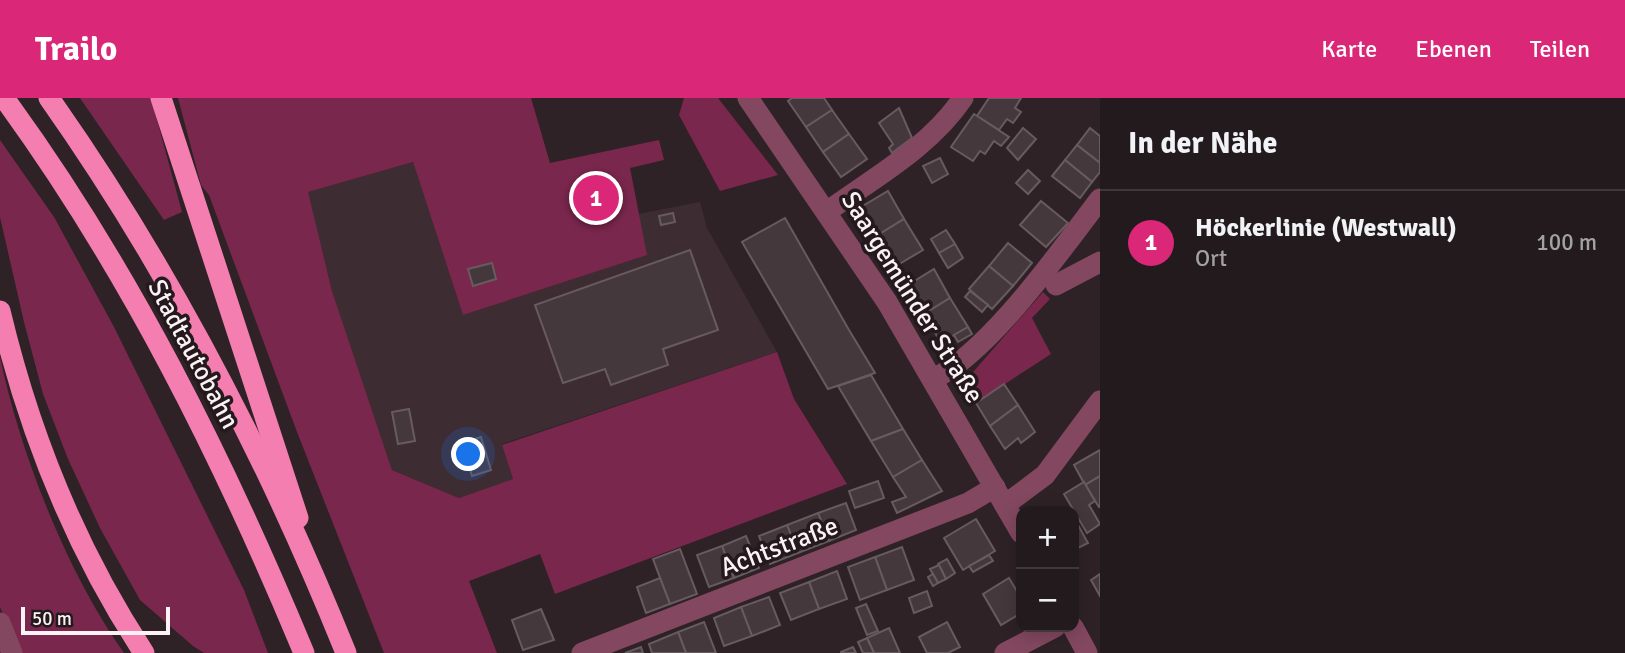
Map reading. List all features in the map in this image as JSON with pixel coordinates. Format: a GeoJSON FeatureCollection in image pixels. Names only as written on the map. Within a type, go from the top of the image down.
{"type":"FeatureCollection","features":[{"type":"Feature","properties":{"kind":"highway","name":"Stadtautobahn"},"geometry":{"type":"LineString","coordinates":[[4,98],[106,252],[166,354],[247,517],[304,653]]}},
{"type":"Feature","properties":{"kind":"highway","name":"Stadtautobahn"},"geometry":{"type":"LineString","coordinates":[[49,98],[101,171],[201,340],[312,570],[345,653]]}},
{"type":"Feature","properties":{"kind":"highway"},"geometry":{"type":"LineString","coordinates":[[161,98],[295,506],[312,570]]}},
{"type":"Feature","properties":{"kind":"highway"},"geometry":{"type":"LineString","coordinates":[[0,311],[13,368],[55,486],[82,549],[144,653]]}},
{"type":"Feature","properties":{"kind":"street","name":"Saargemünder Straße"},"geometry":{"type":"LineString","coordinates":[[748,98],[828,211],[933,379],[1016,524]]}},
{"type":"Feature","properties":{"kind":"street"},"geometry":{"type":"LineString","coordinates":[[828,211],[911,152],[954,112],[963,98]]}},
{"type":"Feature","properties":{"kind":"street"},"geometry":{"type":"LineString","coordinates":[[933,379],[949,372],[973,352],[1041,274],[1100,199]]}},
{"type":"Feature","properties":{"kind":"street"},"geometry":{"type":"LineString","coordinates":[[1056,285],[1100,262]]}},
{"type":"Feature","properties":{"kind":"street","name":"Achtstraße"},"geometry":{"type":"LineString","coordinates":[[582,653],[968,503],[1000,496],[1045,475],[1100,401]]}},
{"type":"Feature","properties":{"kind":"street"},"geometry":{"type":"LineString","coordinates":[[0,623],[12,653]]}},
{"type":"Feature","properties":{"kind":"street"},"geometry":{"type":"LineString","coordinates":[[1005,653],[1045,632]]}},
{"type":"Feature","properties":{"kind":"street"},"geometry":{"type":"LineString","coordinates":[[1076,632],[1087,653]]}},
{"type":"Feature","properties":{"kind":"shaded area"},"geometry":{"type":"Polygon","coordinates":[[[80,98],[151,98],[182,212],[164,220],[80,98]]]}},
{"type":"Feature","properties":{"kind":"shaded area"},"geometry":{"type":"Polygon","coordinates":[[[178,98],[531,98],[550,163],[659,140],[664,160],[630,168],[647,255],[463,315],[413,162],[308,192],[332,291],[392,470],[459,498],[513,479],[502,445],[777,352],[794,399],[847,484],[555,594],[540,554],[469,581],[497,653],[384,653],[297,432],[209,195],[201,185],[178,98]]]}},
{"type":"Feature","properties":{"kind":"shaded area"},"geometry":{"type":"Polygon","coordinates":[[[684,98],[718,98],[778,175],[720,191],[679,115],[684,98]]]}},
{"type":"Feature","properties":{"kind":"shaded area"},"geometry":{"type":"Polygon","coordinates":[[[0,140],[54,217],[114,327],[244,590],[268,653],[204,653],[193,646],[140,600],[100,528],[68,459],[43,394],[24,322],[0,217],[0,140]]]}},
{"type":"Feature","properties":{"kind":"shaded area"},"geometry":{"type":"Polygon","coordinates":[[[413,162],[463,315],[646,255],[638,214],[700,202],[707,228],[777,352],[502,444],[513,479],[459,498],[392,470],[332,291],[307,192],[413,162]]]}},
{"type":"Feature","properties":{"kind":"shaded area"},"geometry":{"type":"Polygon","coordinates":[[[1043,292],[1050,299],[1032,318],[1051,354],[976,403],[965,384],[967,379],[1043,292]]]}},
{"type":"Feature","properties":{"kind":"shaded area"},"geometry":{"type":"Polygon","coordinates":[[[0,357],[20,432],[48,511],[83,587],[124,653],[19,653],[0,607],[0,357]]]}},
{"type":"Feature","properties":{"kind":"building"},"geometry":{"type":"Polygon","coordinates":[[[792,98],[824,98],[832,110],[806,127],[788,101],[792,98]]]}},
{"type":"Feature","properties":{"kind":"building"},"geometry":{"type":"Polygon","coordinates":[[[989,98],[1021,98],[1015,108],[1021,112],[1013,123],[1007,119],[999,130],[977,116],[989,98]]]}},
{"type":"Feature","properties":{"kind":"building"},"geometry":{"type":"Polygon","coordinates":[[[899,108],[912,138],[892,153],[889,148],[893,144],[879,123],[899,108]]]}},
{"type":"Feature","properties":{"kind":"building"},"geometry":{"type":"Polygon","coordinates":[[[832,110],[849,134],[823,152],[806,127],[832,110]]]}},
{"type":"Feature","properties":{"kind":"building"},"geometry":{"type":"Polygon","coordinates":[[[974,114],[1009,137],[1001,146],[994,141],[985,154],[980,151],[973,161],[951,147],[974,114]]]}},
{"type":"Feature","properties":{"kind":"building"},"geometry":{"type":"Polygon","coordinates":[[[1023,128],[1036,139],[1018,160],[1007,148],[1023,128]]]}},
{"type":"Feature","properties":{"kind":"building"},"geometry":{"type":"Polygon","coordinates":[[[1090,128],[1100,136],[1100,163],[1077,145],[1090,128]]]}},
{"type":"Feature","properties":{"kind":"building"},"geometry":{"type":"Polygon","coordinates":[[[849,134],[867,159],[841,177],[823,152],[849,134]]]}},
{"type":"Feature","properties":{"kind":"building"},"geometry":{"type":"Polygon","coordinates":[[[1077,145],[1100,163],[1100,172],[1092,182],[1065,160],[1077,145]]]}},
{"type":"Feature","properties":{"kind":"building"},"geometry":{"type":"Polygon","coordinates":[[[940,158],[948,174],[932,183],[923,166],[940,158]]]}},
{"type":"Feature","properties":{"kind":"building"},"geometry":{"type":"Polygon","coordinates":[[[1065,160],[1092,182],[1080,198],[1052,176],[1065,160]]]}},
{"type":"Feature","properties":{"kind":"building"},"geometry":{"type":"Polygon","coordinates":[[[1028,170],[1040,181],[1028,194],[1016,183],[1028,170]]]}},
{"type":"Feature","properties":{"kind":"building"},"geometry":{"type":"Polygon","coordinates":[[[888,191],[904,219],[878,235],[861,207],[888,191]]]}},
{"type":"Feature","properties":{"kind":"building"},"geometry":{"type":"Polygon","coordinates":[[[1041,201],[1068,223],[1046,247],[1020,225],[1041,201]]]}},
{"type":"Feature","properties":{"kind":"building"},"geometry":{"type":"Polygon","coordinates":[[[673,213],[675,222],[661,225],[659,216],[673,213]]]}},
{"type":"Feature","properties":{"kind":"building"},"geometry":{"type":"Polygon","coordinates":[[[785,218],[875,373],[828,389],[742,242],[785,218]]]}},
{"type":"Feature","properties":{"kind":"building"},"geometry":{"type":"Polygon","coordinates":[[[904,219],[923,250],[896,266],[878,235],[904,219]]]}},
{"type":"Feature","properties":{"kind":"building"},"geometry":{"type":"Polygon","coordinates":[[[946,230],[955,244],[939,253],[931,239],[946,230]]]}},
{"type":"Feature","properties":{"kind":"building"},"geometry":{"type":"Polygon","coordinates":[[[1008,243],[1032,263],[1013,286],[989,266],[1008,243]]]}},
{"type":"Feature","properties":{"kind":"building"},"geometry":{"type":"Polygon","coordinates":[[[955,244],[963,258],[948,268],[939,253],[955,244]]]}},
{"type":"Feature","properties":{"kind":"building"},"geometry":{"type":"Polygon","coordinates":[[[690,250],[718,330],[663,349],[668,365],[611,385],[605,369],[563,383],[535,305],[690,250]]]}},
{"type":"Feature","properties":{"kind":"building"},"geometry":{"type":"Polygon","coordinates":[[[492,263],[496,279],[473,286],[468,269],[492,263]]]}},
{"type":"Feature","properties":{"kind":"building"},"geometry":{"type":"Polygon","coordinates":[[[989,266],[1013,286],[992,309],[969,289],[989,266]]]}},
{"type":"Feature","properties":{"kind":"building"},"geometry":{"type":"Polygon","coordinates":[[[934,269],[950,298],[924,314],[908,285],[934,269]]]}},
{"type":"Feature","properties":{"kind":"building"},"geometry":{"type":"Polygon","coordinates":[[[970,291],[988,305],[982,312],[965,297],[970,291]]]}},
{"type":"Feature","properties":{"kind":"building"},"geometry":{"type":"Polygon","coordinates":[[[950,298],[968,327],[941,343],[924,314],[950,298]]]}},
{"type":"Feature","properties":{"kind":"building"},"geometry":{"type":"Polygon","coordinates":[[[968,327],[972,334],[958,342],[954,335],[968,327]]]}},
{"type":"Feature","properties":{"kind":"building"},"geometry":{"type":"Polygon","coordinates":[[[871,375],[903,429],[871,441],[838,386],[871,375]]]}},
{"type":"Feature","properties":{"kind":"building"},"geometry":{"type":"Polygon","coordinates":[[[1004,384],[1018,405],[990,426],[976,403],[1004,384]]]}},
{"type":"Feature","properties":{"kind":"building"},"geometry":{"type":"Polygon","coordinates":[[[1018,405],[1035,432],[1021,443],[1018,438],[1005,449],[990,426],[1018,405]]]}},
{"type":"Feature","properties":{"kind":"building"},"geometry":{"type":"Polygon","coordinates":[[[409,409],[415,441],[398,444],[392,412],[409,409]]]}},
{"type":"Feature","properties":{"kind":"building"},"geometry":{"type":"Polygon","coordinates":[[[903,429],[922,460],[893,477],[871,441],[903,429]]]}},
{"type":"Feature","properties":{"kind":"building"},"geometry":{"type":"Polygon","coordinates":[[[481,437],[491,470],[472,476],[462,443],[481,437]]]}},
{"type":"Feature","properties":{"kind":"building"},"geometry":{"type":"Polygon","coordinates":[[[1100,450],[1100,476],[1085,485],[1074,465],[1100,450]]]}},
{"type":"Feature","properties":{"kind":"building"},"geometry":{"type":"Polygon","coordinates":[[[922,460],[942,491],[897,513],[892,502],[906,497],[893,477],[922,460]]]}},
{"type":"Feature","properties":{"kind":"building"},"geometry":{"type":"Polygon","coordinates":[[[1100,476],[1100,507],[1099,507],[1085,485],[1100,476]]]}},
{"type":"Feature","properties":{"kind":"building"},"geometry":{"type":"Polygon","coordinates":[[[878,481],[884,498],[855,508],[849,491],[878,481]]]}},
{"type":"Feature","properties":{"kind":"building"},"geometry":{"type":"Polygon","coordinates":[[[1084,482],[1095,501],[1089,505],[1100,524],[1087,533],[1079,519],[1079,506],[1071,506],[1064,494],[1084,482]]]}},
{"type":"Feature","properties":{"kind":"building"},"geometry":{"type":"Polygon","coordinates":[[[846,503],[856,530],[829,541],[818,513],[846,503]]]}},
{"type":"Feature","properties":{"kind":"building"},"geometry":{"type":"Polygon","coordinates":[[[818,513],[829,541],[798,553],[787,525],[818,513]]]}},
{"type":"Feature","properties":{"kind":"building"},"geometry":{"type":"Polygon","coordinates":[[[976,519],[995,551],[963,570],[944,538],[976,519]]]}},
{"type":"Feature","properties":{"kind":"building"},"geometry":{"type":"Polygon","coordinates":[[[787,525],[798,553],[770,564],[759,536],[787,525]]]}},
{"type":"Feature","properties":{"kind":"building"},"geometry":{"type":"Polygon","coordinates":[[[1079,527],[1088,543],[1079,548],[1079,527]]]}},
{"type":"Feature","properties":{"kind":"building"},"geometry":{"type":"Polygon","coordinates":[[[746,536],[759,568],[734,578],[722,546],[746,536]]]}},
{"type":"Feature","properties":{"kind":"building"},"geometry":{"type":"Polygon","coordinates":[[[722,546],[734,578],[709,587],[697,555],[722,546]]]}},
{"type":"Feature","properties":{"kind":"building"},"geometry":{"type":"Polygon","coordinates":[[[902,547],[914,580],[887,590],[875,557],[902,547]]]}},
{"type":"Feature","properties":{"kind":"building"},"geometry":{"type":"Polygon","coordinates":[[[680,549],[697,594],[670,604],[653,559],[680,549]]]}},
{"type":"Feature","properties":{"kind":"building"},"geometry":{"type":"Polygon","coordinates":[[[989,555],[993,561],[973,572],[969,566],[989,555]]]}},
{"type":"Feature","properties":{"kind":"building"},"geometry":{"type":"Polygon","coordinates":[[[875,557],[887,590],[860,600],[848,567],[875,557]]]}},
{"type":"Feature","properties":{"kind":"building"},"geometry":{"type":"Polygon","coordinates":[[[947,559],[955,573],[946,579],[938,564],[947,559]]]}},
{"type":"Feature","properties":{"kind":"building"},"geometry":{"type":"Polygon","coordinates":[[[939,565],[946,579],[938,583],[930,569],[939,565]]]}},
{"type":"Feature","properties":{"kind":"building"},"geometry":{"type":"Polygon","coordinates":[[[837,571],[847,599],[819,609],[809,582],[837,571]]]}},
{"type":"Feature","properties":{"kind":"building"},"geometry":{"type":"Polygon","coordinates":[[[933,574],[938,583],[933,586],[928,577],[933,574]]]}},
{"type":"Feature","properties":{"kind":"building"},"geometry":{"type":"Polygon","coordinates":[[[1100,574],[1100,596],[1091,580],[1100,574]]]}},
{"type":"Feature","properties":{"kind":"building"},"geometry":{"type":"Polygon","coordinates":[[[660,578],[670,604],[646,613],[637,587],[660,578]]]}},
{"type":"Feature","properties":{"kind":"building"},"geometry":{"type":"Polygon","coordinates":[[[1009,578],[1016,590],[1016,616],[1001,625],[983,594],[1009,578]]]}},
{"type":"Feature","properties":{"kind":"building"},"geometry":{"type":"Polygon","coordinates":[[[809,582],[819,609],[791,620],[780,593],[809,582]]]}},
{"type":"Feature","properties":{"kind":"building"},"geometry":{"type":"Polygon","coordinates":[[[927,591],[932,606],[914,613],[909,598],[927,591]]]}},
{"type":"Feature","properties":{"kind":"building"},"geometry":{"type":"Polygon","coordinates":[[[769,597],[780,625],[752,636],[741,607],[769,597]]]}},
{"type":"Feature","properties":{"kind":"building"},"geometry":{"type":"Polygon","coordinates":[[[866,604],[878,631],[867,635],[856,608],[866,604]]]}},
{"type":"Feature","properties":{"kind":"building"},"geometry":{"type":"Polygon","coordinates":[[[741,607],[752,636],[724,646],[714,618],[741,607]]]}},
{"type":"Feature","properties":{"kind":"building"},"geometry":{"type":"Polygon","coordinates":[[[541,609],[554,640],[523,650],[512,620],[541,609]]]}},
{"type":"Feature","properties":{"kind":"building"},"geometry":{"type":"Polygon","coordinates":[[[704,622],[716,653],[686,653],[678,632],[704,622]]]}},
{"type":"Feature","properties":{"kind":"building"},"geometry":{"type":"Polygon","coordinates":[[[947,622],[960,647],[948,653],[927,653],[919,637],[947,622]]]}},
{"type":"Feature","properties":{"kind":"building"},"geometry":{"type":"Polygon","coordinates":[[[889,628],[900,653],[874,653],[867,638],[889,628]]]}},
{"type":"Feature","properties":{"kind":"building"},"geometry":{"type":"Polygon","coordinates":[[[678,632],[686,653],[652,653],[649,644],[678,632]]]}},
{"type":"Feature","properties":{"kind":"building"},"geometry":{"type":"Polygon","coordinates":[[[867,638],[874,653],[863,653],[858,642],[867,638]]]}},
{"type":"Feature","properties":{"kind":"building"},"geometry":{"type":"Polygon","coordinates":[[[641,647],[643,653],[625,653],[641,647]]]}},
{"type":"Feature","properties":{"kind":"building"},"geometry":{"type":"Polygon","coordinates":[[[853,647],[856,653],[841,653],[841,652],[853,647]]]}},
{"type":"Feature","properties":{"kind":"place","name":"Höckerlinie (Westwall)"},"geometry":{"type":"Point","coordinates":[596,198]}}]}
